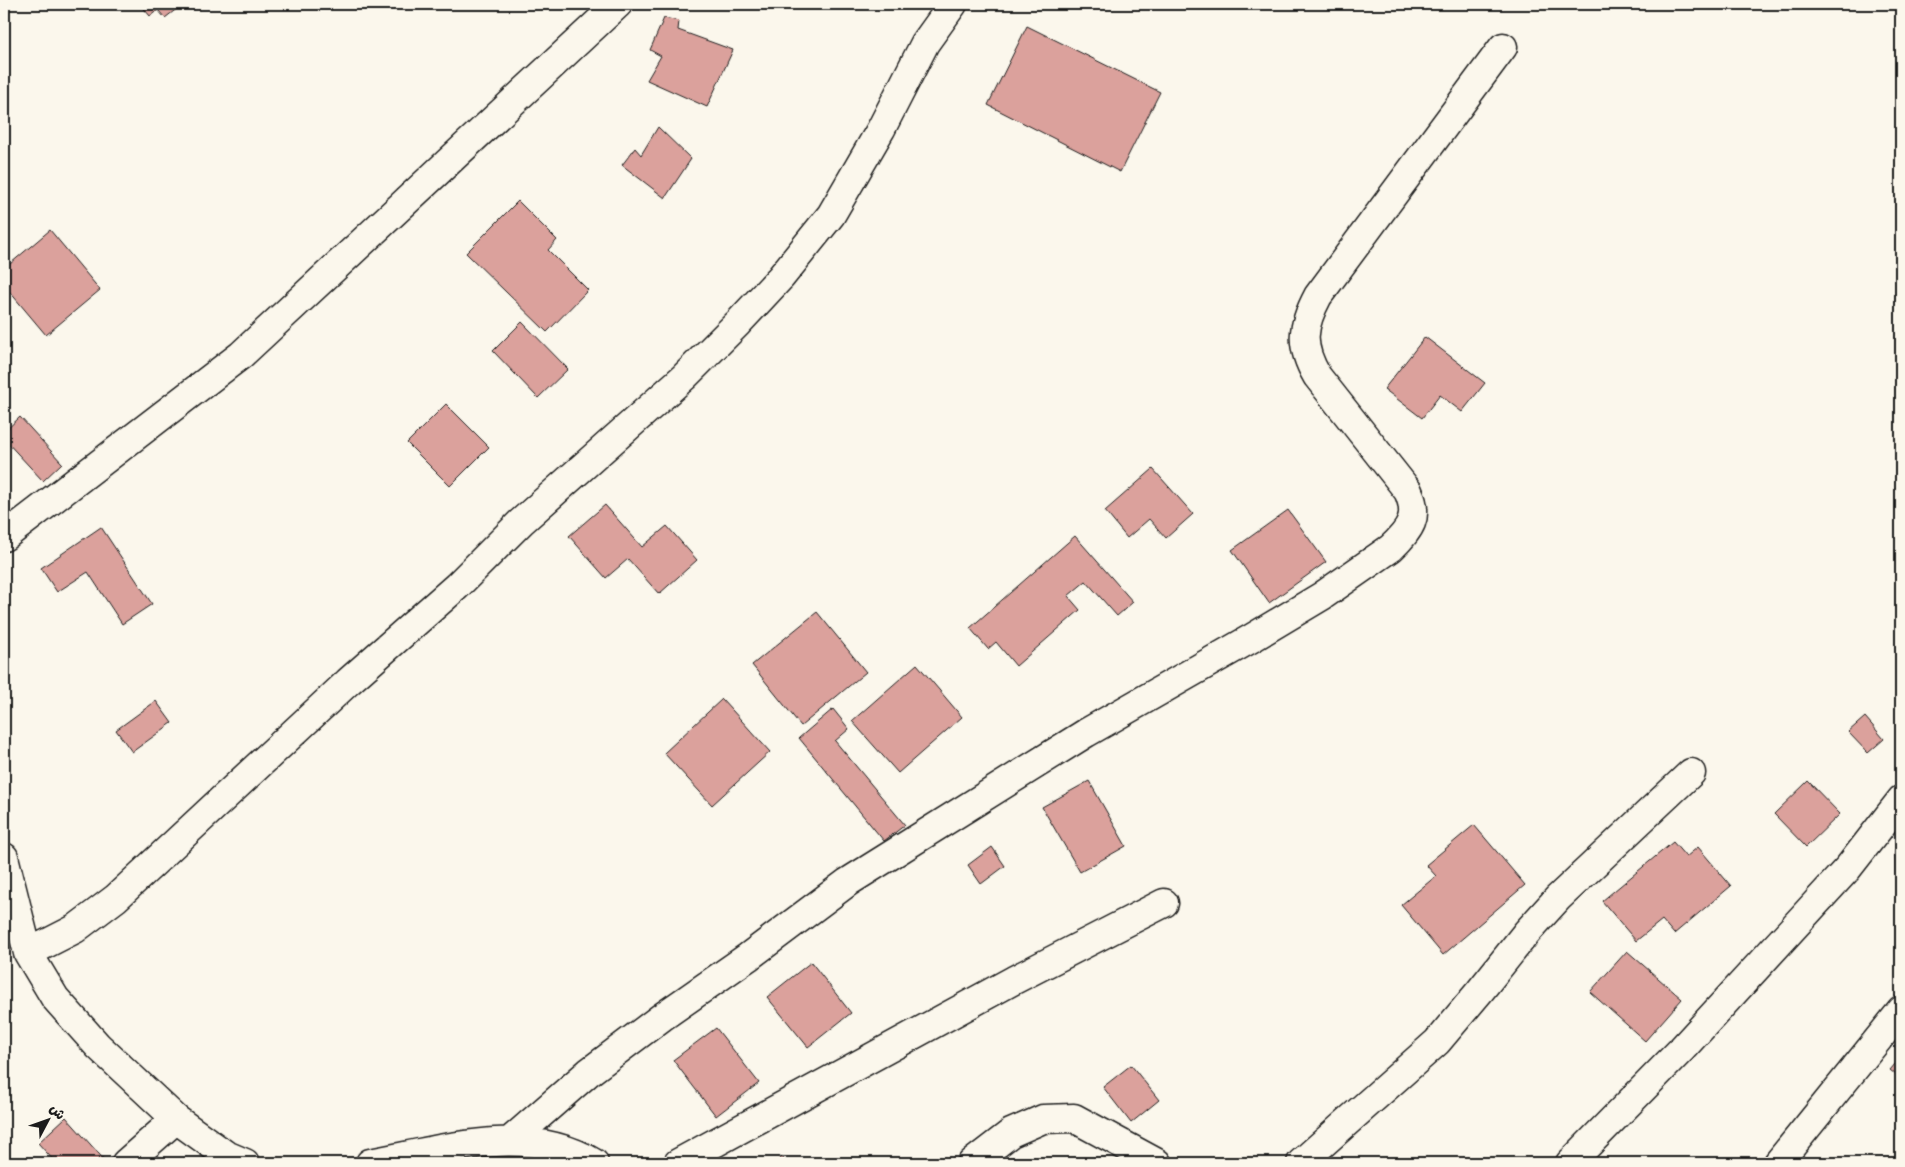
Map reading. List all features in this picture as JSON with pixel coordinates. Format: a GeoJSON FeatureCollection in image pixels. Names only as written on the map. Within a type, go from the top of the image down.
{"type":"FeatureCollection","features":[{"type":"Feature","properties":{"kind":"street"},"geometry":{"type":"LineString","coordinates":[[4,537],[241,355],[618,4]]}},
{"type":"Feature","properties":{"kind":"street"},"geometry":{"type":"LineString","coordinates":[[18,942],[75,929],[116,898],[348,682],[457,586],[521,522],[684,377],[738,323],[781,277],[831,215],[881,129],[924,43],[953,4]]}},
{"type":"Feature","properties":{"kind":"street"},"geometry":{"type":"LineString","coordinates":[[510,1142],[596,1067],[848,882],[1086,733],[1322,596],[1400,540],[1412,522],[1413,502],[1408,492],[1317,376],[1308,361],[1303,342],[1306,325],[1318,296],[1503,47]]}},
{"type":"Feature","properties":{"kind":"street"},"geometry":{"type":"LineString","coordinates":[[1301,1163],[1437,1042],[1527,932],[1558,898],[1691,773]]}},
{"type":"Feature","properties":{"kind":"street"},"geometry":{"type":"LineString","coordinates":[[1570,1163],[1681,1050],[1848,868],[1901,800]]}},
{"type":"Feature","properties":{"kind":"street"},"geometry":{"type":"LineString","coordinates":[[4,857],[18,942],[55,998],[98,1046],[176,1119],[226,1155],[245,1163]]}},
{"type":"Feature","properties":{"kind":"street"},"geometry":{"type":"LineString","coordinates":[[678,1163],[1014,980],[1164,903]]}},
{"type":"Feature","properties":{"kind":"street"},"geometry":{"type":"LineString","coordinates":[[1778,1163],[1901,1011]]}},
{"type":"Feature","properties":{"kind":"street"},"geometry":{"type":"LineString","coordinates":[[972,1163],[1011,1133],[1043,1119],[1074,1118],[1157,1163]]}},
{"type":"Feature","properties":{"kind":"street"},"geometry":{"type":"LineString","coordinates":[[126,1163],[176,1119]]}},
{"type":"Feature","properties":{"kind":"street"},"geometry":{"type":"LineString","coordinates":[[370,1163],[459,1146],[510,1142],[550,1144],[579,1154],[594,1163]]}},
{"type":"Feature","properties":{"kind":"building"},"geometry":{"type":"Polygon","coordinates":[[[140,4],[183,4],[165,18],[158,10],[150,16],[140,4]]]}},
{"type":"Feature","properties":{"kind":"building"},"geometry":{"type":"Polygon","coordinates":[[[664,18],[679,21],[678,30],[733,50],[707,107],[647,80],[661,56],[650,50],[664,18]]]}},
{"type":"Feature","properties":{"kind":"building"},"geometry":{"type":"Polygon","coordinates":[[[1027,26],[1160,92],[1120,172],[988,105],[1027,26]]]}},
{"type":"Feature","properties":{"kind":"building"},"geometry":{"type":"Polygon","coordinates":[[[658,127],[691,159],[665,198],[622,165],[635,148],[641,155],[658,127]]]}},
{"type":"Feature","properties":{"kind":"building"},"geometry":{"type":"Polygon","coordinates":[[[518,201],[557,240],[548,250],[588,290],[547,332],[466,253],[518,201]]]}},
{"type":"Feature","properties":{"kind":"building"},"geometry":{"type":"Polygon","coordinates":[[[50,230],[100,290],[46,335],[4,285],[4,269],[50,230]]]}},
{"type":"Feature","properties":{"kind":"building"},"geometry":{"type":"Polygon","coordinates":[[[522,322],[568,369],[538,398],[493,351],[522,322]]]}},
{"type":"Feature","properties":{"kind":"building"},"geometry":{"type":"Polygon","coordinates":[[[1425,337],[1485,383],[1462,412],[1440,395],[1422,418],[1384,389],[1425,337]]]}},
{"type":"Feature","properties":{"kind":"building"},"geometry":{"type":"Polygon","coordinates":[[[446,404],[489,447],[450,486],[407,443],[446,404]]]}},
{"type":"Feature","properties":{"kind":"building"},"geometry":{"type":"Polygon","coordinates":[[[20,417],[62,463],[43,481],[4,439],[4,432],[20,417]]]}},
{"type":"Feature","properties":{"kind":"building"},"geometry":{"type":"Polygon","coordinates":[[[1153,469],[1193,514],[1166,538],[1149,519],[1127,538],[1105,511],[1153,469]]]}},
{"type":"Feature","properties":{"kind":"building"},"geometry":{"type":"Polygon","coordinates":[[[605,505],[642,547],[667,526],[697,560],[659,594],[628,559],[606,578],[569,536],[605,505]]]}},
{"type":"Feature","properties":{"kind":"building"},"geometry":{"type":"Polygon","coordinates":[[[1288,510],[1326,562],[1269,603],[1232,550],[1288,510]]]}},
{"type":"Feature","properties":{"kind":"building"},"geometry":{"type":"Polygon","coordinates":[[[101,527],[152,604],[122,624],[88,572],[57,592],[41,568],[101,527]]]}},
{"type":"Feature","properties":{"kind":"building"},"geometry":{"type":"Polygon","coordinates":[[[1075,536],[1133,602],[1117,616],[1086,581],[1068,596],[1080,610],[1016,666],[996,642],[988,649],[970,628],[1075,536]]]}},
{"type":"Feature","properties":{"kind":"building"},"geometry":{"type":"Polygon","coordinates":[[[817,612],[866,672],[801,726],[752,665],[817,612]]]}},
{"type":"Feature","properties":{"kind":"building"},"geometry":{"type":"Polygon","coordinates":[[[917,664],[962,717],[898,773],[852,721],[917,664]]]}},
{"type":"Feature","properties":{"kind":"building"},"geometry":{"type":"Polygon","coordinates":[[[722,699],[770,752],[712,805],[664,753],[722,699]]]}},
{"type":"Feature","properties":{"kind":"building"},"geometry":{"type":"Polygon","coordinates":[[[156,701],[172,723],[132,752],[116,730],[156,701]]]}},
{"type":"Feature","properties":{"kind":"building"},"geometry":{"type":"Polygon","coordinates":[[[833,709],[849,729],[835,741],[905,825],[884,841],[799,738],[833,709]]]}},
{"type":"Feature","properties":{"kind":"building"},"geometry":{"type":"Polygon","coordinates":[[[1865,717],[1884,739],[1868,753],[1848,732],[1865,717]]]}},
{"type":"Feature","properties":{"kind":"building"},"geometry":{"type":"Polygon","coordinates":[[[1089,781],[1126,846],[1080,872],[1042,807],[1089,781]]]}},
{"type":"Feature","properties":{"kind":"building"},"geometry":{"type":"Polygon","coordinates":[[[1808,781],[1840,814],[1806,847],[1774,814],[1808,781]]]}},
{"type":"Feature","properties":{"kind":"building"},"geometry":{"type":"Polygon","coordinates":[[[1474,825],[1525,885],[1443,955],[1401,905],[1436,876],[1426,865],[1474,825]]]}},
{"type":"Feature","properties":{"kind":"building"},"geometry":{"type":"Polygon","coordinates":[[[1901,841],[1901,879],[1896,875],[1895,850],[1901,841]]]}},
{"type":"Feature","properties":{"kind":"building"},"geometry":{"type":"Polygon","coordinates":[[[1673,842],[1686,857],[1698,847],[1731,886],[1674,934],[1662,920],[1636,941],[1602,901],[1673,842]]]}},
{"type":"Feature","properties":{"kind":"building"},"geometry":{"type":"Polygon","coordinates":[[[992,847],[1005,866],[981,884],[968,865],[992,847]]]}},
{"type":"Feature","properties":{"kind":"building"},"geometry":{"type":"Polygon","coordinates":[[[1627,951],[1682,999],[1645,1041],[1590,992],[1627,951]]]}},
{"type":"Feature","properties":{"kind":"building"},"geometry":{"type":"Polygon","coordinates":[[[811,962],[851,1013],[808,1047],[767,997],[811,962]]]}},
{"type":"Feature","properties":{"kind":"building"},"geometry":{"type":"Polygon","coordinates":[[[716,1028],[759,1083],[716,1116],[673,1060],[716,1028]]]}},
{"type":"Feature","properties":{"kind":"building"},"geometry":{"type":"Polygon","coordinates":[[[1901,1057],[1901,1079],[1890,1070],[1901,1057]]]}},
{"type":"Feature","properties":{"kind":"building"},"geometry":{"type":"Polygon","coordinates":[[[1131,1065],[1159,1100],[1131,1123],[1103,1087],[1131,1065]]]}},
{"type":"Feature","properties":{"kind":"building"},"geometry":{"type":"Polygon","coordinates":[[[66,1117],[107,1163],[56,1163],[38,1143],[66,1117]]]}},
{"type":"Feature","properties":{"kind":"building"},"geometry":{"type":"Polygon","coordinates":[[[782,1157],[787,1163],[775,1163],[782,1157]]]}}]}
